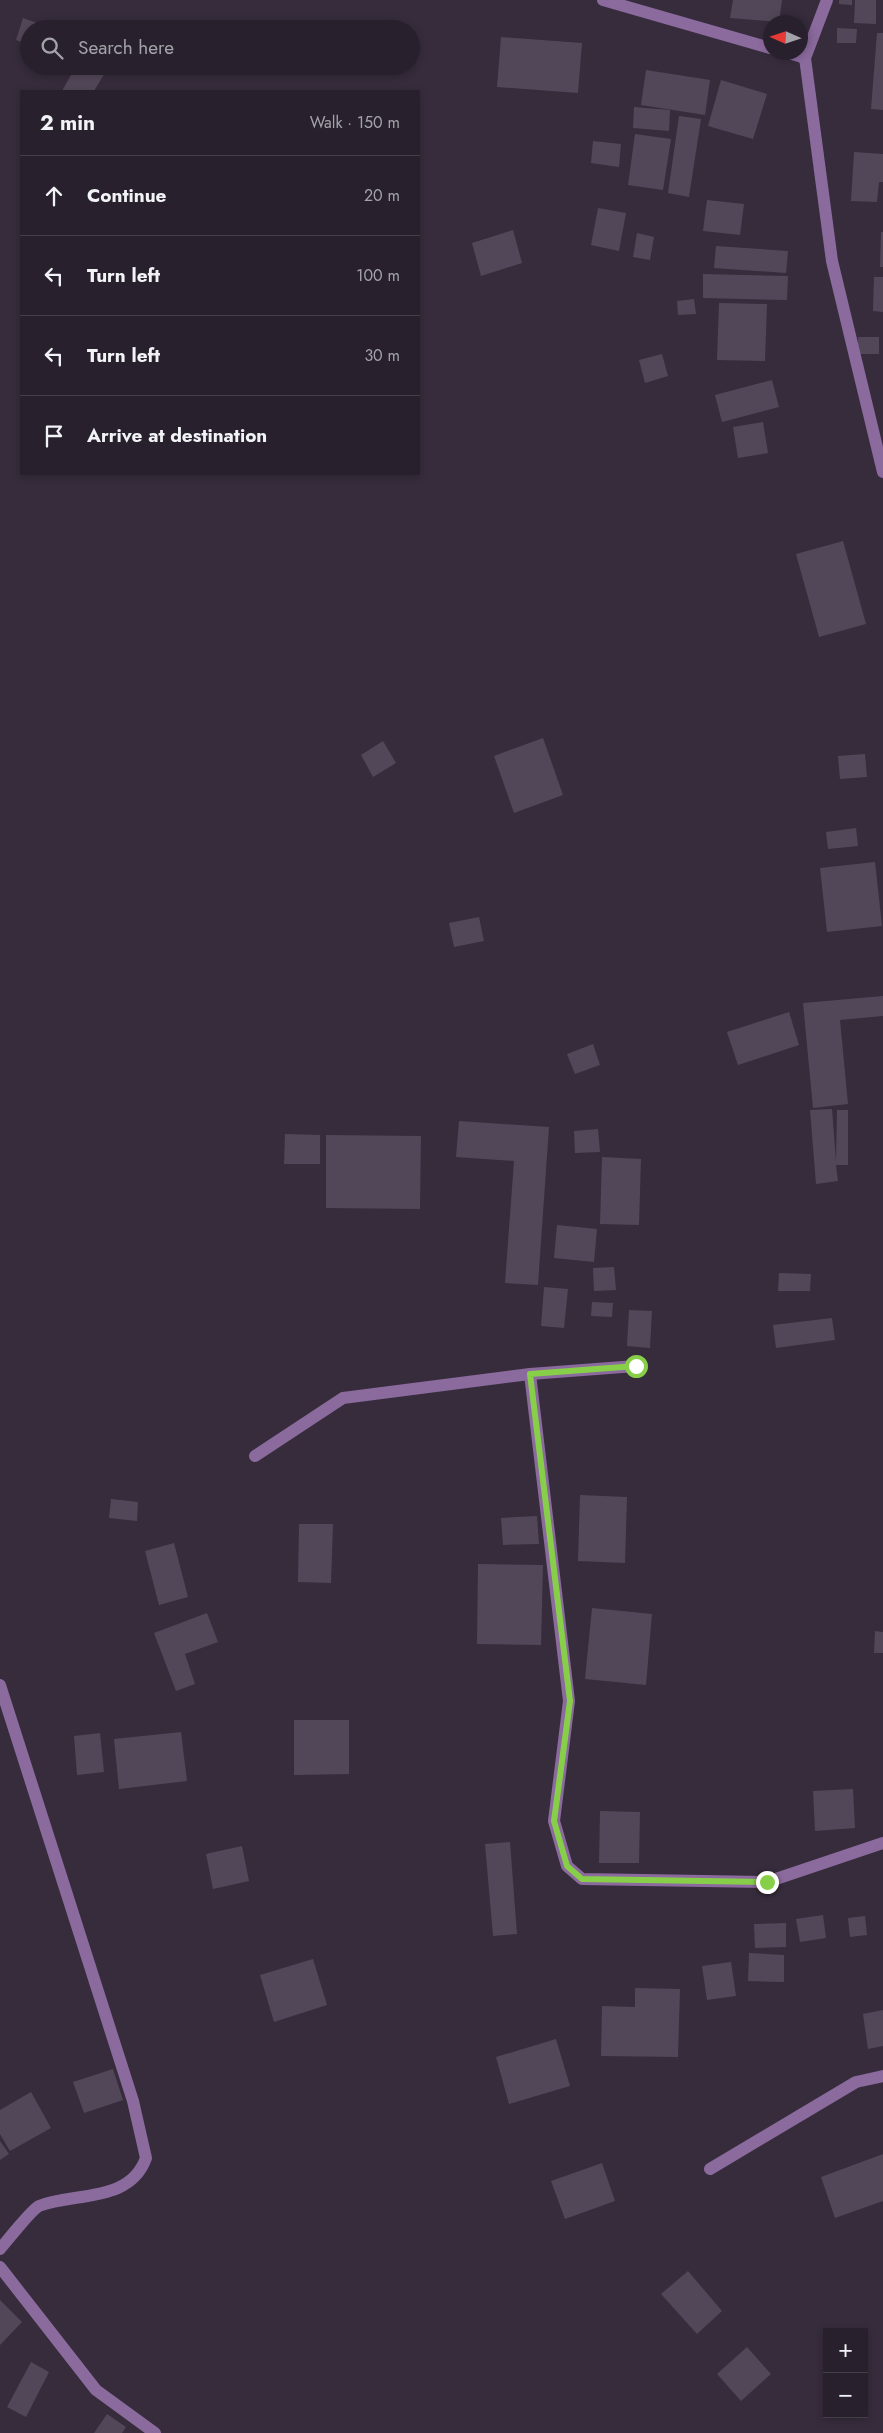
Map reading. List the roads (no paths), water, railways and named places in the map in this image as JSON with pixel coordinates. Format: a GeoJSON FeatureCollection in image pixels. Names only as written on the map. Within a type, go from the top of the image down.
{"type":"FeatureCollection","features":[{"type":"Feature","properties":{"kind":"street"},"geometry":{"type":"LineString","coordinates":[[603,0],[763,46]]}},
{"type":"Feature","properties":{"kind":"street"},"geometry":{"type":"LineString","coordinates":[[808,50],[827,0]]}},
{"type":"Feature","properties":{"kind":"street"},"geometry":{"type":"LineString","coordinates":[[805,60],[832,261],[883,472]]}},
{"type":"Feature","properties":{"kind":"street"},"geometry":{"type":"LineString","coordinates":[[255,1456],[343,1398],[530,1374],[636,1366]]}},
{"type":"Feature","properties":{"kind":"street"},"geometry":{"type":"LineString","coordinates":[[530,1374],[570,1701],[554,1821],[567,1866],[582,1879],[767,1882],[883,1843]]}},
{"type":"Feature","properties":{"kind":"street"},"geometry":{"type":"LineString","coordinates":[[0,1685],[133,2101],[146,2158],[136,2177],[104,2194],[69,2199],[36,2207],[0,2249]]}},
{"type":"Feature","properties":{"kind":"street"},"geometry":{"type":"LineString","coordinates":[[710,2169],[856,2082],[883,2076]]}},
{"type":"Feature","properties":{"kind":"street"},"geometry":{"type":"LineString","coordinates":[[0,2267],[96,2390],[155,2433]]}}]}
